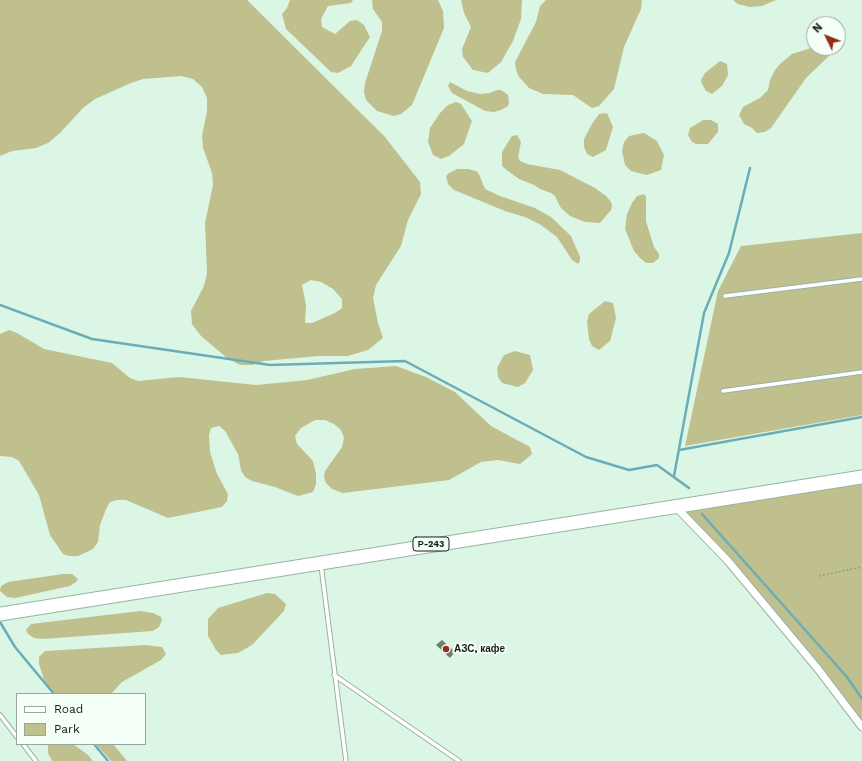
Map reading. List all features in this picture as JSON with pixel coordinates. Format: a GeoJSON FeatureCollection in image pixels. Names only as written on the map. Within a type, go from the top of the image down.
{"type":"FeatureCollection","features":[{"type":"Feature","properties":{"kind":"highway","name":"Р-243"},"geometry":{"type":"LineString","coordinates":[[0,614],[862,477]]}},
{"type":"Feature","properties":{"kind":"street"},"geometry":{"type":"LineString","coordinates":[[675,506],[733,566],[862,727]]}},
{"type":"Feature","properties":{"kind":"lane"},"geometry":{"type":"LineString","coordinates":[[725,296],[862,279]]}},
{"type":"Feature","properties":{"kind":"lane"},"geometry":{"type":"LineString","coordinates":[[723,391],[862,372]]}},
{"type":"Feature","properties":{"kind":"lane"},"geometry":{"type":"LineString","coordinates":[[321,562],[346,761]]}},
{"type":"Feature","properties":{"kind":"lane"},"geometry":{"type":"LineString","coordinates":[[334,674],[459,761]]}},
{"type":"Feature","properties":{"kind":"lane"},"geometry":{"type":"LineString","coordinates":[[0,714],[16,735]]}},
{"type":"Feature","properties":{"kind":"lane"},"geometry":{"type":"LineString","coordinates":[[24,745],[36,761]]}},
{"type":"Feature","properties":{"kind":"path"},"geometry":{"type":"LineString","coordinates":[[819,576],[862,567]]}},
{"type":"Feature","properties":{"kind":"green space"},"geometry":{"type":"Polygon","coordinates":[[[0,0],[247,0],[385,137],[420,182],[421,194],[408,220],[401,246],[376,285],[373,298],[378,323],[383,338],[368,350],[348,356],[319,356],[264,361],[252,365],[240,365],[227,358],[201,336],[192,324],[191,311],[204,286],[207,273],[205,223],[213,185],[212,173],[203,148],[202,136],[207,111],[207,98],[202,87],[193,79],[181,76],[143,79],[131,83],[95,99],[83,108],[60,133],[48,143],[36,148],[12,151],[0,156],[0,0]],[[311,280],[302,285],[306,305],[305,323],[312,323],[335,313],[342,308],[342,299],[333,289],[321,282],[311,280]]]}},
{"type":"Feature","properties":{"kind":"green space"},"geometry":{"type":"Polygon","coordinates":[[[290,0],[353,0],[351,3],[328,6],[321,19],[322,27],[335,34],[350,21],[357,20],[364,25],[370,37],[351,66],[338,73],[331,72],[286,29],[282,14],[287,8],[290,0]]]}},
{"type":"Feature","properties":{"kind":"green space"},"geometry":{"type":"Polygon","coordinates":[[[372,0],[438,0],[443,11],[444,28],[412,105],[401,114],[394,116],[377,111],[366,100],[364,92],[365,83],[382,31],[382,22],[373,9],[372,0]]]}},
{"type":"Feature","properties":{"kind":"green space"},"geometry":{"type":"Polygon","coordinates":[[[461,0],[522,0],[521,19],[513,41],[501,62],[488,73],[473,70],[463,57],[462,49],[471,27],[464,13],[461,0]]]}},
{"type":"Feature","properties":{"kind":"green space"},"geometry":{"type":"Polygon","coordinates":[[[546,0],[642,0],[641,9],[624,47],[614,89],[599,106],[592,108],[573,95],[543,94],[529,88],[519,77],[515,62],[536,22],[540,6],[546,0]]]}},
{"type":"Feature","properties":{"kind":"green space"},"geometry":{"type":"Polygon","coordinates":[[[733,0],[776,0],[762,6],[750,7],[738,4],[733,0]]]}},
{"type":"Feature","properties":{"kind":"green space"},"geometry":{"type":"Polygon","coordinates":[[[806,50],[806,56],[829,56],[806,78],[771,128],[765,132],[757,133],[752,128],[744,124],[739,115],[743,107],[760,98],[768,90],[770,80],[775,70],[792,54],[806,50]]]}},
{"type":"Feature","properties":{"kind":"green space"},"geometry":{"type":"Polygon","coordinates":[[[720,61],[727,64],[728,75],[722,86],[712,94],[706,91],[701,80],[705,73],[720,61]]]}},
{"type":"Feature","properties":{"kind":"green space"},"geometry":{"type":"Polygon","coordinates":[[[450,82],[467,91],[480,94],[501,90],[508,95],[508,106],[494,112],[485,111],[452,93],[448,86],[450,82]]]}},
{"type":"Feature","properties":{"kind":"green space"},"geometry":{"type":"Polygon","coordinates":[[[456,102],[461,104],[472,121],[464,144],[449,156],[441,159],[433,155],[428,142],[430,128],[440,113],[448,105],[456,102]]]}},
{"type":"Feature","properties":{"kind":"green space"},"geometry":{"type":"Polygon","coordinates":[[[607,113],[613,127],[606,150],[593,157],[587,154],[584,147],[584,139],[599,114],[607,113]]]}},
{"type":"Feature","properties":{"kind":"green space"},"geometry":{"type":"Polygon","coordinates":[[[703,120],[711,120],[718,124],[718,132],[708,144],[696,144],[692,142],[688,135],[690,128],[703,120]]]}},
{"type":"Feature","properties":{"kind":"green space"},"geometry":{"type":"Polygon","coordinates":[[[644,133],[657,141],[664,155],[661,170],[647,175],[631,171],[625,165],[622,151],[624,142],[629,136],[644,133]]]}},
{"type":"Feature","properties":{"kind":"green space"},"geometry":{"type":"Polygon","coordinates":[[[517,135],[521,142],[518,157],[520,161],[527,164],[560,170],[595,188],[606,196],[611,202],[612,206],[611,210],[600,223],[585,222],[570,216],[561,208],[555,196],[551,193],[519,179],[504,168],[502,165],[502,152],[512,136],[517,135]]]}},
{"type":"Feature","properties":{"kind":"green space"},"geometry":{"type":"Polygon","coordinates":[[[457,169],[476,171],[479,174],[485,189],[500,196],[535,208],[551,217],[571,236],[580,257],[578,264],[572,260],[557,237],[541,225],[525,217],[505,211],[454,190],[448,184],[446,176],[457,169]]]}},
{"type":"Feature","properties":{"kind":"green space"},"geometry":{"type":"Polygon","coordinates":[[[644,194],[646,197],[646,221],[654,247],[659,254],[659,258],[653,263],[646,263],[634,251],[625,229],[627,214],[632,203],[637,196],[644,194]]]}},
{"type":"Feature","properties":{"kind":"green space"},"geometry":{"type":"Polygon","coordinates":[[[862,233],[862,415],[685,446],[718,291],[741,246],[862,233]]]}},
{"type":"Feature","properties":{"kind":"green space"},"geometry":{"type":"Polygon","coordinates":[[[605,301],[613,303],[616,318],[610,341],[599,350],[592,346],[589,339],[587,322],[589,314],[605,301]]]}},
{"type":"Feature","properties":{"kind":"green space"},"geometry":{"type":"Polygon","coordinates":[[[9,330],[44,349],[112,363],[130,378],[138,381],[179,377],[256,385],[307,380],[355,369],[396,366],[426,377],[455,392],[491,426],[530,447],[532,454],[520,464],[498,460],[481,462],[449,480],[343,493],[332,489],[326,483],[324,477],[325,471],[342,447],[344,438],[341,430],[334,424],[325,420],[315,420],[301,428],[295,436],[297,444],[313,461],[316,474],[316,484],[313,492],[298,496],[275,487],[252,481],[245,477],[241,470],[238,454],[225,431],[219,426],[211,428],[209,435],[210,452],[217,474],[228,494],[227,501],[222,507],[168,518],[126,500],[110,502],[100,525],[98,542],[93,549],[78,556],[69,556],[63,554],[50,535],[39,495],[19,461],[12,457],[0,456],[0,334],[9,330]]]}},
{"type":"Feature","properties":{"kind":"green space"},"geometry":{"type":"Polygon","coordinates":[[[515,351],[530,355],[533,370],[525,383],[518,387],[502,383],[498,377],[497,368],[504,355],[515,351]]]}},
{"type":"Feature","properties":{"kind":"green space"},"geometry":{"type":"Polygon","coordinates":[[[862,476],[862,727],[772,612],[675,506],[862,476]]]}},
{"type":"Feature","properties":{"kind":"green space"},"geometry":{"type":"Polygon","coordinates":[[[72,574],[78,579],[70,586],[15,598],[7,597],[0,591],[1,586],[8,582],[72,574]]]}},
{"type":"Feature","properties":{"kind":"green space"},"geometry":{"type":"Polygon","coordinates":[[[267,593],[275,594],[286,604],[284,611],[252,645],[238,653],[221,655],[216,650],[208,636],[208,619],[218,608],[267,593]]]}},
{"type":"Feature","properties":{"kind":"green space"},"geometry":{"type":"Polygon","coordinates":[[[140,611],[153,613],[161,617],[162,620],[159,627],[153,631],[42,639],[34,638],[28,634],[26,630],[31,624],[140,611]]]}},
{"type":"Feature","properties":{"kind":"green space"},"geometry":{"type":"Polygon","coordinates":[[[146,645],[162,647],[166,654],[161,660],[122,682],[112,693],[53,693],[44,680],[39,664],[39,657],[45,651],[146,645]]]}},
{"type":"Feature","properties":{"kind":"green space"},"geometry":{"type":"Polygon","coordinates":[[[48,745],[74,745],[88,755],[93,761],[52,761],[48,753],[48,745]]]}},
{"type":"Feature","properties":{"kind":"green space"},"geometry":{"type":"Polygon","coordinates":[[[97,745],[114,745],[127,761],[111,761],[97,745]]]}},
{"type":"Feature","properties":{"kind":"building","name":"АЗС, кафе"},"geometry":{"type":"Polygon","coordinates":[[[442,640],[455,652],[450,658],[436,645],[442,640]]]}},
{"type":"Feature","properties":{"kind":"waterway"},"geometry":{"type":"LineString","coordinates":[[674,476],[704,313],[729,253],[750,168]]}},
{"type":"Feature","properties":{"kind":"waterway"},"geometry":{"type":"LineString","coordinates":[[0,305],[92,339],[270,365],[405,361],[586,457],[629,470],[657,465],[689,488]]}},
{"type":"Feature","properties":{"kind":"waterway"},"geometry":{"type":"LineString","coordinates":[[679,450],[862,417]]}},
{"type":"Feature","properties":{"kind":"waterway"},"geometry":{"type":"LineString","coordinates":[[702,514],[847,677],[862,699]]}},
{"type":"Feature","properties":{"kind":"waterway"},"geometry":{"type":"LineString","coordinates":[[0,622],[15,647],[53,693]]}},
{"type":"Feature","properties":{"kind":"waterway"},"geometry":{"type":"LineString","coordinates":[[95,745],[108,761]]}},
{"type":"Feature","properties":{"kind":"place","name":"АЗС, кафе"},"geometry":{"type":"Point","coordinates":[446,649]}}]}
